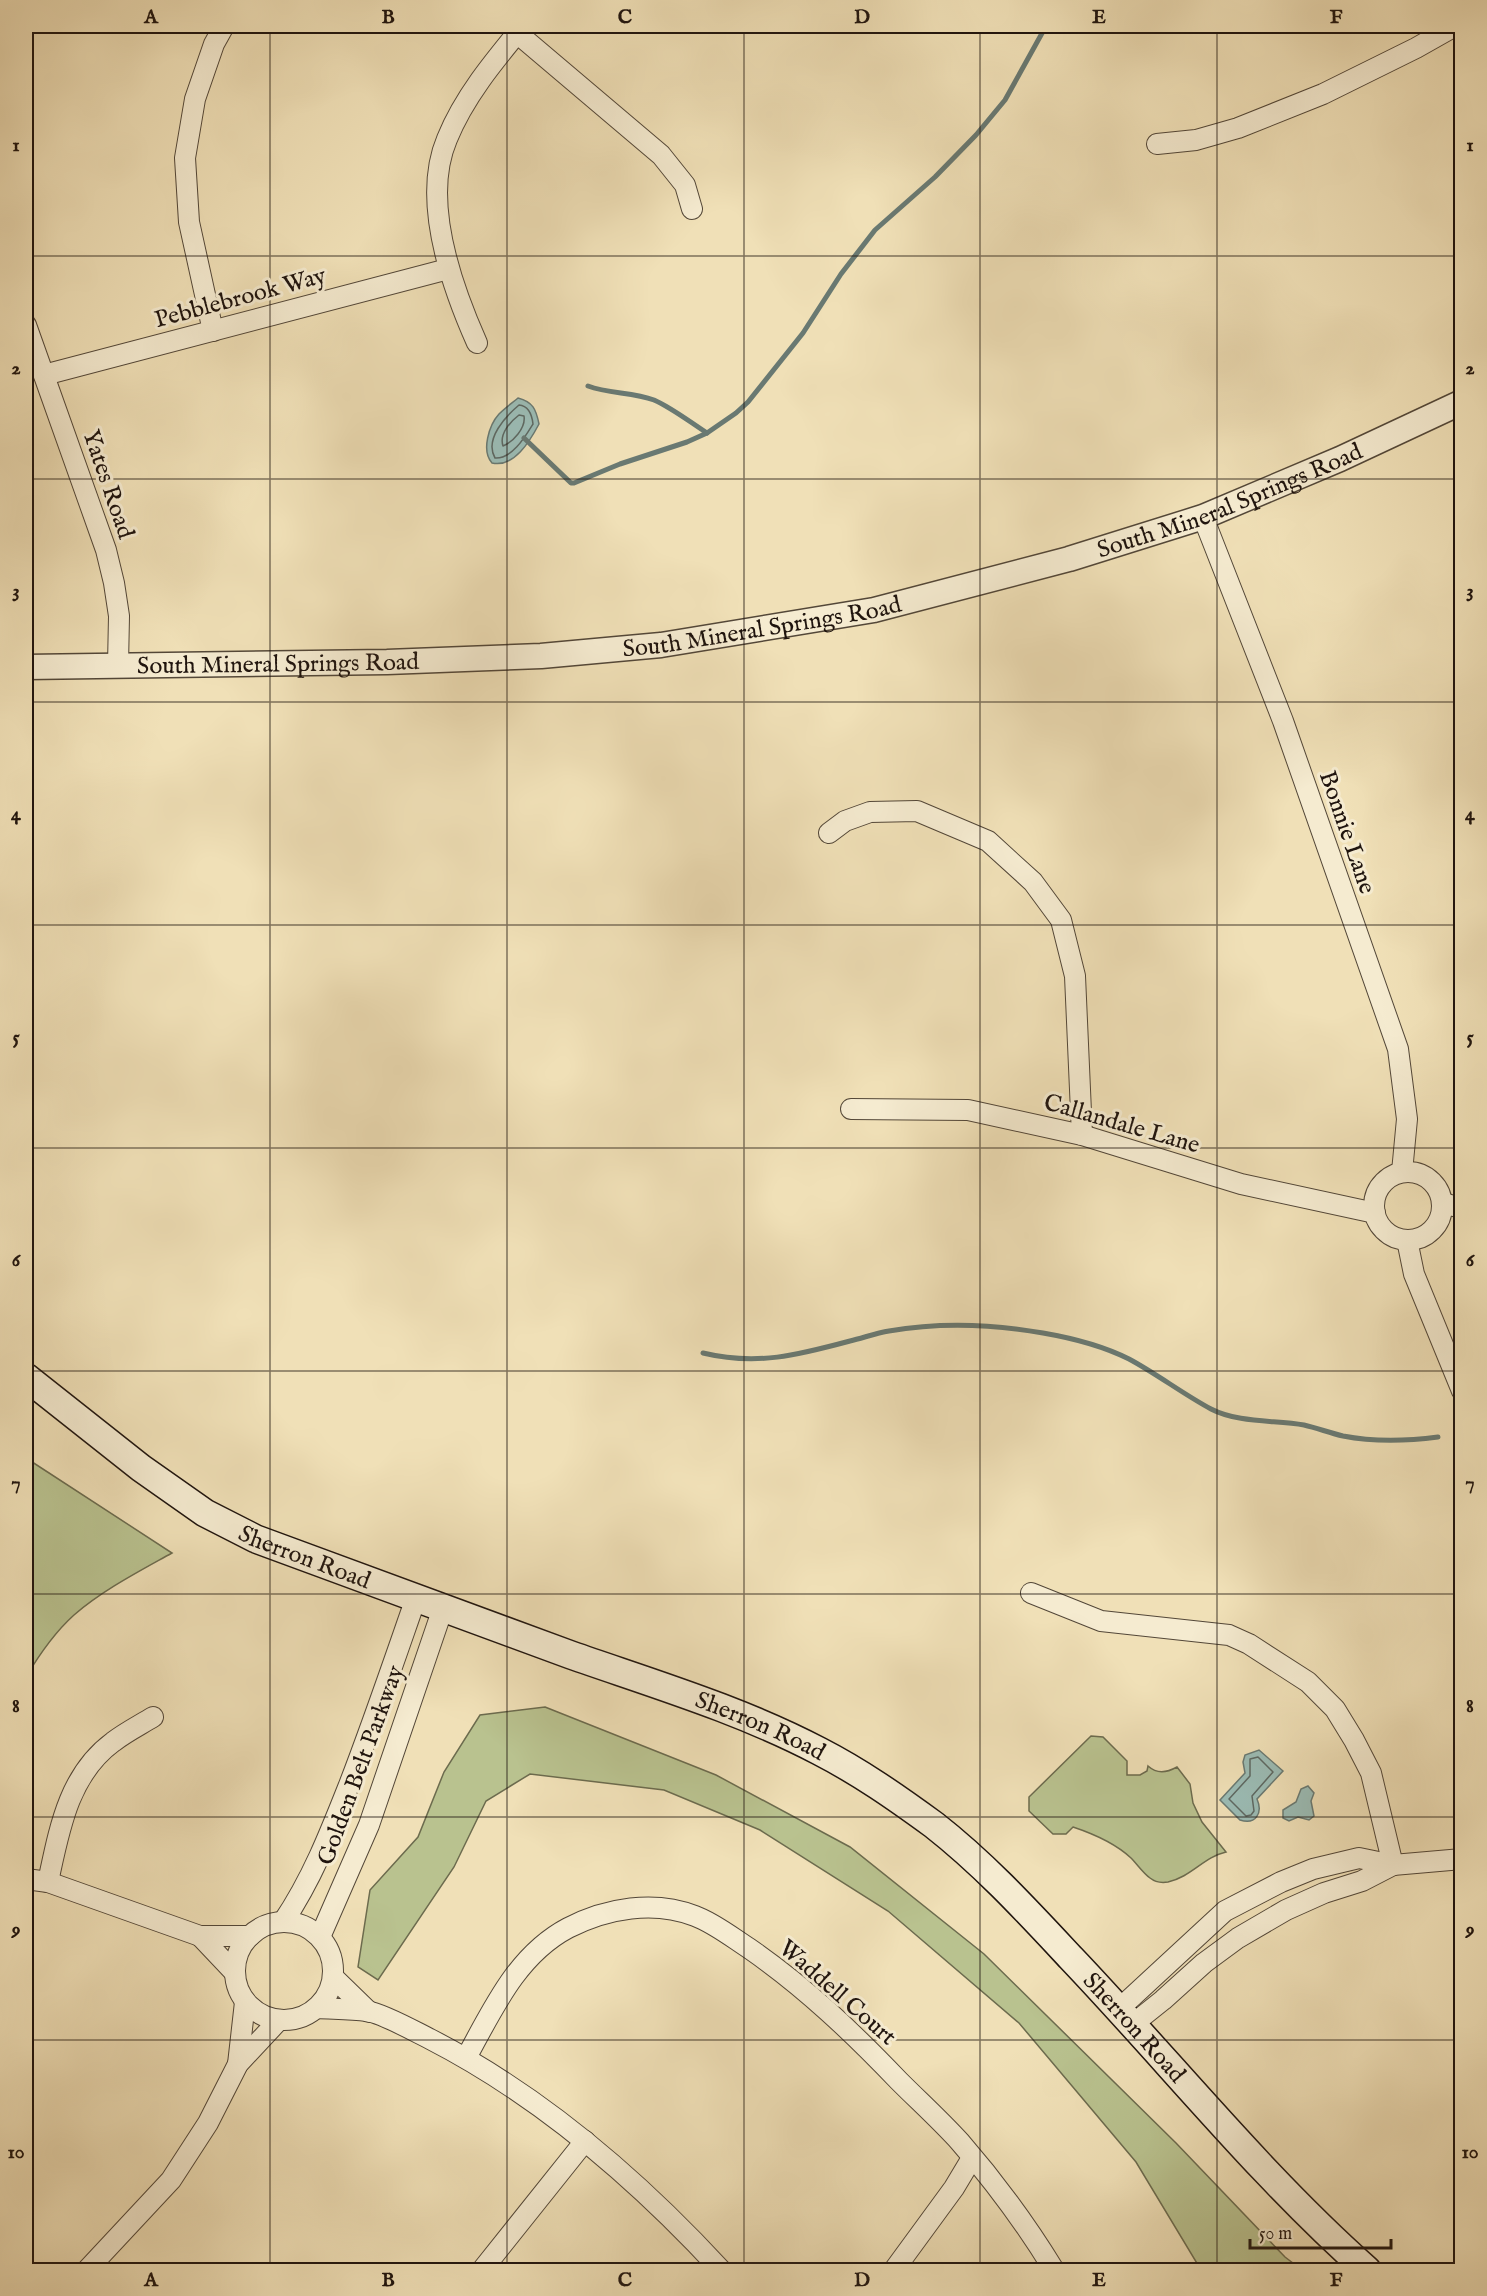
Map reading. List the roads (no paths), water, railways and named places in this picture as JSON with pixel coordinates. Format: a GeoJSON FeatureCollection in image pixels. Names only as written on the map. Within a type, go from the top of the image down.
{"type":"FeatureCollection","features":[{"type":"Feature","properties":{"kind":"main road","name":"Sherron Road"},"geometry":{"type":"LineString","coordinates":[[26,1377],[141,1468],[205,1513],[256,1539],[735,1714],[818,1750],[880,1786],[968,1854],[1020,1904],[1126,2016],[1255,2160],[1336,2243],[1367,2271]]}},
{"type":"Feature","properties":{"kind":"street"},"geometry":{"type":"LineString","coordinates":[[213,330],[189,222],[185,158],[195,99],[213,44],[224,26]]}},
{"type":"Feature","properties":{"kind":"street"},"geometry":{"type":"LineString","coordinates":[[1157,144],[1196,140],[1238,128],[1323,94],[1455,26]]}},
{"type":"Feature","properties":{"kind":"street"},"geometry":{"type":"LineString","coordinates":[[477,343],[448,269],[439,215],[438,177],[446,141],[467,98],[520,29],[661,154],[685,185],[692,209]]}},
{"type":"Feature","properties":{"kind":"street","name":"Pebblebrook Way"},"geometry":{"type":"LineString","coordinates":[[44,375],[448,269]]}},
{"type":"Feature","properties":{"kind":"street","name":"Yates Road"},"geometry":{"type":"LineString","coordinates":[[26,325],[106,550],[119,616],[118,665]]}},
{"type":"Feature","properties":{"kind":"street","name":"South Mineral Springs Road"},"geometry":{"type":"LineString","coordinates":[[26,667],[484,659],[662,645],[838,616],[921,599],[1117,546],[1203,517],[1330,464],[1461,402]]}},
{"type":"Feature","properties":{"kind":"street","name":"Bonnie Lane"},"geometry":{"type":"LineString","coordinates":[[1203,517],[1283,721],[1398,1049],[1407,1119],[1402,1172]]}},
{"type":"Feature","properties":{"kind":"street"},"geometry":{"type":"LineString","coordinates":[[829,833],[845,821],[870,812],[917,811],[988,841],[1033,882],[1061,920],[1075,976],[1082,1135]]}},
{"type":"Feature","properties":{"kind":"street","name":"Callandale Lane"},"geometry":{"type":"LineString","coordinates":[[851,1108],[968,1110],[1082,1135],[1241,1184],[1375,1213]]}},
{"type":"Feature","properties":{"kind":"street"},"geometry":{"type":"LineString","coordinates":[[1402,1172],[1413,1172],[1433,1183],[1442,1203],[1441,1215],[1436,1225],[1428,1233],[1407,1240],[1396,1238],[1379,1224],[1374,1202],[1383,1183],[1392,1176],[1402,1172]]}},
{"type":"Feature","properties":{"kind":"street"},"geometry":{"type":"LineString","coordinates":[[1442,1203],[1461,1208]]}},
{"type":"Feature","properties":{"kind":"street"},"geometry":{"type":"LineString","coordinates":[[1407,1240],[1414,1274],[1461,1391]]}},
{"type":"Feature","properties":{"kind":"street"},"geometry":{"type":"LineString","coordinates":[[1031,1593],[1101,1621],[1229,1635],[1249,1644],[1308,1682],[1335,1709],[1371,1773],[1394,1865]]}},
{"type":"Feature","properties":{"kind":"street","name":"Golden Belt Parkway"},"geometry":{"type":"LineString","coordinates":[[284,1922],[302,1895],[323,1854],[362,1752],[416,1598]]}},
{"type":"Feature","properties":{"kind":"street","name":"Golden Belt Parkway"},"geometry":{"type":"LineString","coordinates":[[320,1938],[369,1825],[443,1608]]}},
{"type":"Feature","properties":{"kind":"street"},"geometry":{"type":"LineString","coordinates":[[48,1882],[62,1818],[78,1780],[94,1759],[113,1742],[153,1717]]}},
{"type":"Feature","properties":{"kind":"street"},"geometry":{"type":"LineString","coordinates":[[1126,2016],[1225,1911],[1250,1896],[1313,1869],[1359,1858],[1394,1865],[1461,1859]]}},
{"type":"Feature","properties":{"kind":"street"},"geometry":{"type":"LineString","coordinates":[[1126,2016],[1164,2000],[1204,1963],[1238,1938],[1286,1910],[1324,1893],[1362,1881],[1394,1865]]}},
{"type":"Feature","properties":{"kind":"street"},"geometry":{"type":"LineString","coordinates":[[26,1879],[48,1882],[200,1936],[250,1936]]}},
{"type":"Feature","properties":{"kind":"street","name":"Waddell Court"},"geometry":{"type":"LineString","coordinates":[[466,2058],[506,1986],[525,1961],[542,1944],[567,1929],[612,1911],[642,1907],[670,1909],[697,1916],[786,1974],[847,2027],[960,2143],[1011,2207],[1054,2271]]}},
{"type":"Feature","properties":{"kind":"street"},"geometry":{"type":"LineString","coordinates":[[284,1922],[309,1929],[320,1938],[330,1956],[333,1977],[325,1999],[317,2008],[306,2016],[293,2020],[266,2017],[245,2002],[238,1988],[235,1973],[237,1959],[250,1936],[271,1924],[284,1922]]}},
{"type":"Feature","properties":{"kind":"street"},"geometry":{"type":"LineString","coordinates":[[200,1936],[235,1973]]}},
{"type":"Feature","properties":{"kind":"street"},"geometry":{"type":"LineString","coordinates":[[333,1977],[369,2012],[466,2058],[506,2082],[585,2141],[675,2221],[721,2271]]}},
{"type":"Feature","properties":{"kind":"street"},"geometry":{"type":"LineString","coordinates":[[238,2064],[245,2002]]}},
{"type":"Feature","properties":{"kind":"street"},"geometry":{"type":"LineString","coordinates":[[317,2008],[369,2012]]}},
{"type":"Feature","properties":{"kind":"street"},"geometry":{"type":"LineString","coordinates":[[87,2271],[171,2180],[208,2123],[238,2064],[279,2020]]}},
{"type":"Feature","properties":{"kind":"street"},"geometry":{"type":"LineString","coordinates":[[482,2271],[585,2141]]}},
{"type":"Feature","properties":{"kind":"street"},"geometry":{"type":"LineString","coordinates":[[894,2271],[954,2188],[972,2158]]}},
{"type":"Feature","properties":{"kind":"water"},"geometry":{"type":"Polygon","coordinates":[[[518,398],[533,407],[539,424],[526,445],[514,457],[500,463],[492,463],[487,452],[489,431],[499,414],[518,398]]]}},
{"type":"Feature","properties":{"kind":"water"},"geometry":{"type":"Polygon","coordinates":[[[1259,1750],[1283,1771],[1257,1799],[1259,1809],[1257,1817],[1250,1821],[1240,1820],[1220,1800],[1245,1773],[1243,1762],[1245,1755],[1259,1750]]]}},
{"type":"Feature","properties":{"kind":"water"},"geometry":{"type":"Polygon","coordinates":[[[1308,1786],[1314,1793],[1311,1801],[1314,1816],[1309,1820],[1298,1817],[1289,1821],[1283,1818],[1283,1810],[1296,1802],[1301,1789],[1308,1786]]]}},
{"type":"Feature","properties":{"kind":"waterway"},"geometry":{"type":"LineString","coordinates":[[524,438],[571,483],[574,483],[620,464],[687,442],[707,433],[736,413],[748,402],[803,333],[841,274],[875,230],[935,177],[976,135],[1005,100],[1046,26]]}},
{"type":"Feature","properties":{"kind":"waterway"},"geometry":{"type":"LineString","coordinates":[[588,386],[654,400],[707,433]]}},
{"type":"Feature","properties":{"kind":"waterway"},"geometry":{"type":"LineString","coordinates":[[703,1353],[741,1359],[760,1359],[813,1351],[908,1328],[947,1325],[1005,1328],[1065,1337],[1109,1350],[1129,1359],[1211,1409],[1233,1417],[1304,1425],[1343,1436],[1367,1439],[1402,1440],[1438,1437]]}}]}
